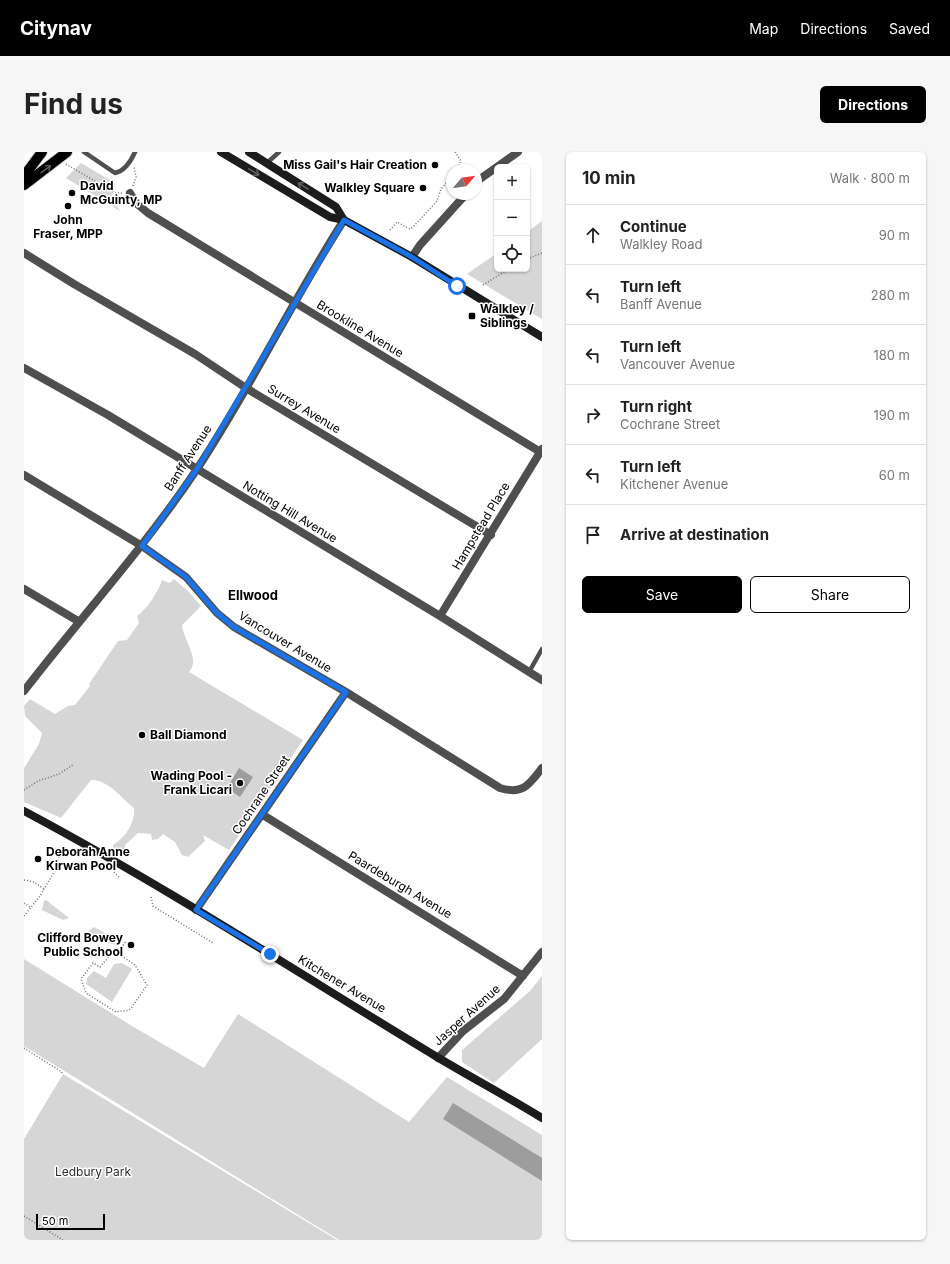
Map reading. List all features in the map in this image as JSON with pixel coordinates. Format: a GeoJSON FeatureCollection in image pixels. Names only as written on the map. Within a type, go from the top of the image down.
{"type":"FeatureCollection","features":[{"type":"Feature","properties":{"kind":"main road"},"geometry":{"type":"LineString","coordinates":[[24,176],[42,152]]}},
{"type":"Feature","properties":{"kind":"main road"},"geometry":{"type":"LineString","coordinates":[[24,185],[67,152]]}},
{"type":"Feature","properties":{"kind":"street"},"geometry":{"type":"LineString","coordinates":[[221,152],[330,217],[344,220],[412,257],[542,337]]}},
{"type":"Feature","properties":{"kind":"street"},"geometry":{"type":"LineString","coordinates":[[249,152],[336,207],[344,220]]}},
{"type":"Feature","properties":{"kind":"street"},"geometry":{"type":"LineString","coordinates":[[482,178],[518,152]]}},
{"type":"Feature","properties":{"kind":"street","name":"Brookline Avenue"},"geometry":{"type":"LineString","coordinates":[[130,193],[136,203],[148,213],[541,451]]}},
{"type":"Feature","properties":{"kind":"street"},"geometry":{"type":"LineString","coordinates":[[412,257],[420,245],[461,200]]}},
{"type":"Feature","properties":{"kind":"street","name":"Banff Avenue"},"geometry":{"type":"LineString","coordinates":[[24,691],[78,622],[142,546],[197,469],[296,304],[344,220]]}},
{"type":"Feature","properties":{"kind":"street","name":"Surrey Avenue"},"geometry":{"type":"LineString","coordinates":[[24,253],[74,284],[195,354],[246,388],[491,535]]}},
{"type":"Feature","properties":{"kind":"street","name":"Notting Hill Avenue"},"geometry":{"type":"LineString","coordinates":[[24,368],[108,415],[440,616],[542,680]]}},
{"type":"Feature","properties":{"kind":"street","name":"Hampstead Place"},"geometry":{"type":"LineString","coordinates":[[440,616],[491,535],[541,451]]}},
{"type":"Feature","properties":{"kind":"street","name":"Vancouver Avenue"},"geometry":{"type":"LineString","coordinates":[[24,476],[142,546],[186,577],[217,613],[234,627],[346,692],[500,788],[509,791],[518,791],[527,787],[542,768]]}},
{"type":"Feature","properties":{"kind":"street"},"geometry":{"type":"LineString","coordinates":[[24,589],[78,622]]}},
{"type":"Feature","properties":{"kind":"street","name":"Cochrane Street"},"geometry":{"type":"LineString","coordinates":[[196,910],[263,815],[346,692]]}},
{"type":"Feature","properties":{"kind":"street","name":"Kitchener Avenue"},"geometry":{"type":"LineString","coordinates":[[24,811],[70,835],[438,1058],[542,1118]]}},
{"type":"Feature","properties":{"kind":"street","name":"Paardeburgh Avenue"},"geometry":{"type":"LineString","coordinates":[[263,815],[523,976]]}},
{"type":"Feature","properties":{"kind":"street","name":"Jasper Avenue"},"geometry":{"type":"LineString","coordinates":[[438,1058],[463,1031],[504,999],[542,952]]}},
{"type":"Feature","properties":{"kind":"lane"},"geometry":{"type":"LineString","coordinates":[[84,152],[114,173],[120,171],[131,161],[135,152]]}},
{"type":"Feature","properties":{"kind":"lane"},"geometry":{"type":"LineString","coordinates":[[267,163],[278,152]]}},
{"type":"Feature","properties":{"kind":"lane"},"geometry":{"type":"LineString","coordinates":[[529,672],[542,649]]}},
{"type":"Feature","properties":{"kind":"path"},"geometry":{"type":"LineString","coordinates":[[455,152],[461,161],[459,164]]}},
{"type":"Feature","properties":{"kind":"path"},"geometry":{"type":"LineString","coordinates":[[59,159],[115,193],[130,193],[136,177],[136,168],[131,161]]}},
{"type":"Feature","properties":{"kind":"path"},"geometry":{"type":"LineString","coordinates":[[390,230],[397,222],[410,229],[414,227],[437,201],[441,189],[446,184]]}},
{"type":"Feature","properties":{"kind":"path"},"geometry":{"type":"LineString","coordinates":[[530,258],[542,253]]}},
{"type":"Feature","properties":{"kind":"path"},"geometry":{"type":"LineString","coordinates":[[483,285],[504,272]]}},
{"type":"Feature","properties":{"kind":"path"},"geometry":{"type":"LineString","coordinates":[[24,790],[38,781],[59,774],[74,764]]}},
{"type":"Feature","properties":{"kind":"path"},"geometry":{"type":"LineString","coordinates":[[58,864],[58,859],[62,851],[67,848]]}},
{"type":"Feature","properties":{"kind":"path"},"geometry":{"type":"LineString","coordinates":[[24,916],[44,889],[56,868]]}},
{"type":"Feature","properties":{"kind":"path"},"geometry":{"type":"LineString","coordinates":[[115,870],[113,873],[119,877],[118,879]]}},
{"type":"Feature","properties":{"kind":"path"},"geometry":{"type":"LineString","coordinates":[[24,880],[34,882],[44,889]]}},
{"type":"Feature","properties":{"kind":"path"},"geometry":{"type":"LineString","coordinates":[[151,897],[153,906],[214,943]]}},
{"type":"Feature","properties":{"kind":"path"},"geometry":{"type":"LineString","coordinates":[[24,903],[30,907]]}},
{"type":"Feature","properties":{"kind":"path"},"geometry":{"type":"LineString","coordinates":[[118,953],[126,942]]}},
{"type":"Feature","properties":{"kind":"path"},"geometry":{"type":"LineString","coordinates":[[114,951],[118,953],[135,965],[147,985],[129,1010],[116,1012],[86,993],[81,979],[89,966],[93,963],[100,967],[114,951]]}},
{"type":"Feature","properties":{"kind":"path"},"geometry":{"type":"LineString","coordinates":[[24,1048],[62,1072],[60,1075]]}},
{"type":"Feature","properties":{"kind":"path"},"geometry":{"type":"LineString","coordinates":[[24,1216],[63,1240]]}},
{"type":"Feature","properties":{"kind":"green space"},"geometry":{"type":"Polygon","coordinates":[[[81,163],[115,183],[111,198],[120,211],[66,178],[81,163]]]}},
{"type":"Feature","properties":{"kind":"green space"},"geometry":{"type":"Polygon","coordinates":[[[542,221],[542,319],[467,274],[494,255],[494,272],[530,272],[530,230],[542,221]]]}},
{"type":"Feature","properties":{"kind":"green space"},"geometry":{"type":"Polygon","coordinates":[[[174,579],[189,592],[201,606],[182,625],[193,661],[189,672],[303,740],[229,850],[203,835],[205,841],[188,857],[182,855],[175,842],[163,834],[158,839],[152,840],[151,834],[138,833],[125,845],[126,853],[123,855],[113,847],[113,845],[126,834],[129,829],[133,819],[134,808],[109,786],[91,780],[61,818],[24,802],[24,768],[39,744],[42,733],[25,716],[24,706],[30,699],[55,714],[68,706],[75,705],[90,686],[89,684],[118,641],[127,640],[139,623],[137,616],[152,600],[162,580],[170,583],[174,579]]]}},
{"type":"Feature","properties":{"kind":"green space"},"geometry":{"type":"Polygon","coordinates":[[[46,900],[69,918],[63,920],[42,910],[44,901],[46,900]]]}},
{"type":"Feature","properties":{"kind":"green space"},"geometry":{"type":"Polygon","coordinates":[[[94,927],[116,939],[119,945],[92,941],[87,932],[94,927]]]}},
{"type":"Feature","properties":{"kind":"green space"},"geometry":{"type":"Polygon","coordinates":[[[24,959],[132,1026],[204,1068],[238,1014],[409,1122],[447,1077],[542,1135],[542,1240],[339,1240],[24,1046],[24,959]]]}},
{"type":"Feature","properties":{"kind":"green space"},"geometry":{"type":"Polygon","coordinates":[[[122,963],[132,969],[112,1002],[86,984],[87,978],[94,971],[106,978],[114,964],[122,963]]]}},
{"type":"Feature","properties":{"kind":"green space"},"geometry":{"type":"Polygon","coordinates":[[[542,976],[542,1039],[494,1083],[462,1062],[462,1050],[530,991],[542,976]]]}},
{"type":"Feature","properties":{"kind":"green space","name":"Ledbury Park"},"geometry":{"type":"Polygon","coordinates":[[[63,1074],[337,1240],[24,1240],[24,1139],[63,1074]]]}},
{"type":"Feature","properties":{"kind":"shaded area","name":"Wading Pool - Frank Licari"},"geometry":{"type":"Polygon","coordinates":[[[239,768],[253,777],[240,797],[227,788],[239,768]]]}},
{"type":"Feature","properties":{"kind":"shaded area"},"geometry":{"type":"Polygon","coordinates":[[[453,1103],[542,1158],[542,1181],[443,1119],[453,1103]]]}},
{"type":"Feature","properties":{"kind":"place","name":"Miss Gail's Hair Creation"},"geometry":{"type":"Point","coordinates":[435,165]}},
{"type":"Feature","properties":{"kind":"place","name":"Walkley Square"},"geometry":{"type":"Point","coordinates":[423,188]}},
{"type":"Feature","properties":{"kind":"place","name":"David McGuinty, MP"},"geometry":{"type":"Point","coordinates":[72,193]}},
{"type":"Feature","properties":{"kind":"place","name":"John Fraser, MPP"},"geometry":{"type":"Point","coordinates":[68,206]}},
{"type":"Feature","properties":{"kind":"place","name":"Walkley / Siblings"},"geometry":{"type":"Point","coordinates":[472,316]}},
{"type":"Feature","properties":{"kind":"place","name":"Ball Diamond"},"geometry":{"type":"Point","coordinates":[142,735]}},
{"type":"Feature","properties":{"kind":"place","name":"Wading Pool - Frank Licari"},"geometry":{"type":"Point","coordinates":[240,783]}},
{"type":"Feature","properties":{"kind":"place","name":"Deborah Anne Kirwan Pool"},"geometry":{"type":"Point","coordinates":[38,859]}},
{"type":"Feature","properties":{"kind":"place","name":"Clifford Bowey Public School"},"geometry":{"type":"Point","coordinates":[131,945]}},
{"type":"Feature","properties":{"kind":"district","name":"Ellwood"},"geometry":{"type":"Point","coordinates":[253,595]}},
{"type":"Feature","properties":{"kind":"route"},"geometry":{"type":"LineString","coordinates":[[270,954],[196,910],[263,815],[346,692],[234,627],[217,613],[186,577],[142,546],[197,469],[296,304],[344,220],[412,257],[457,286]]}}]}
